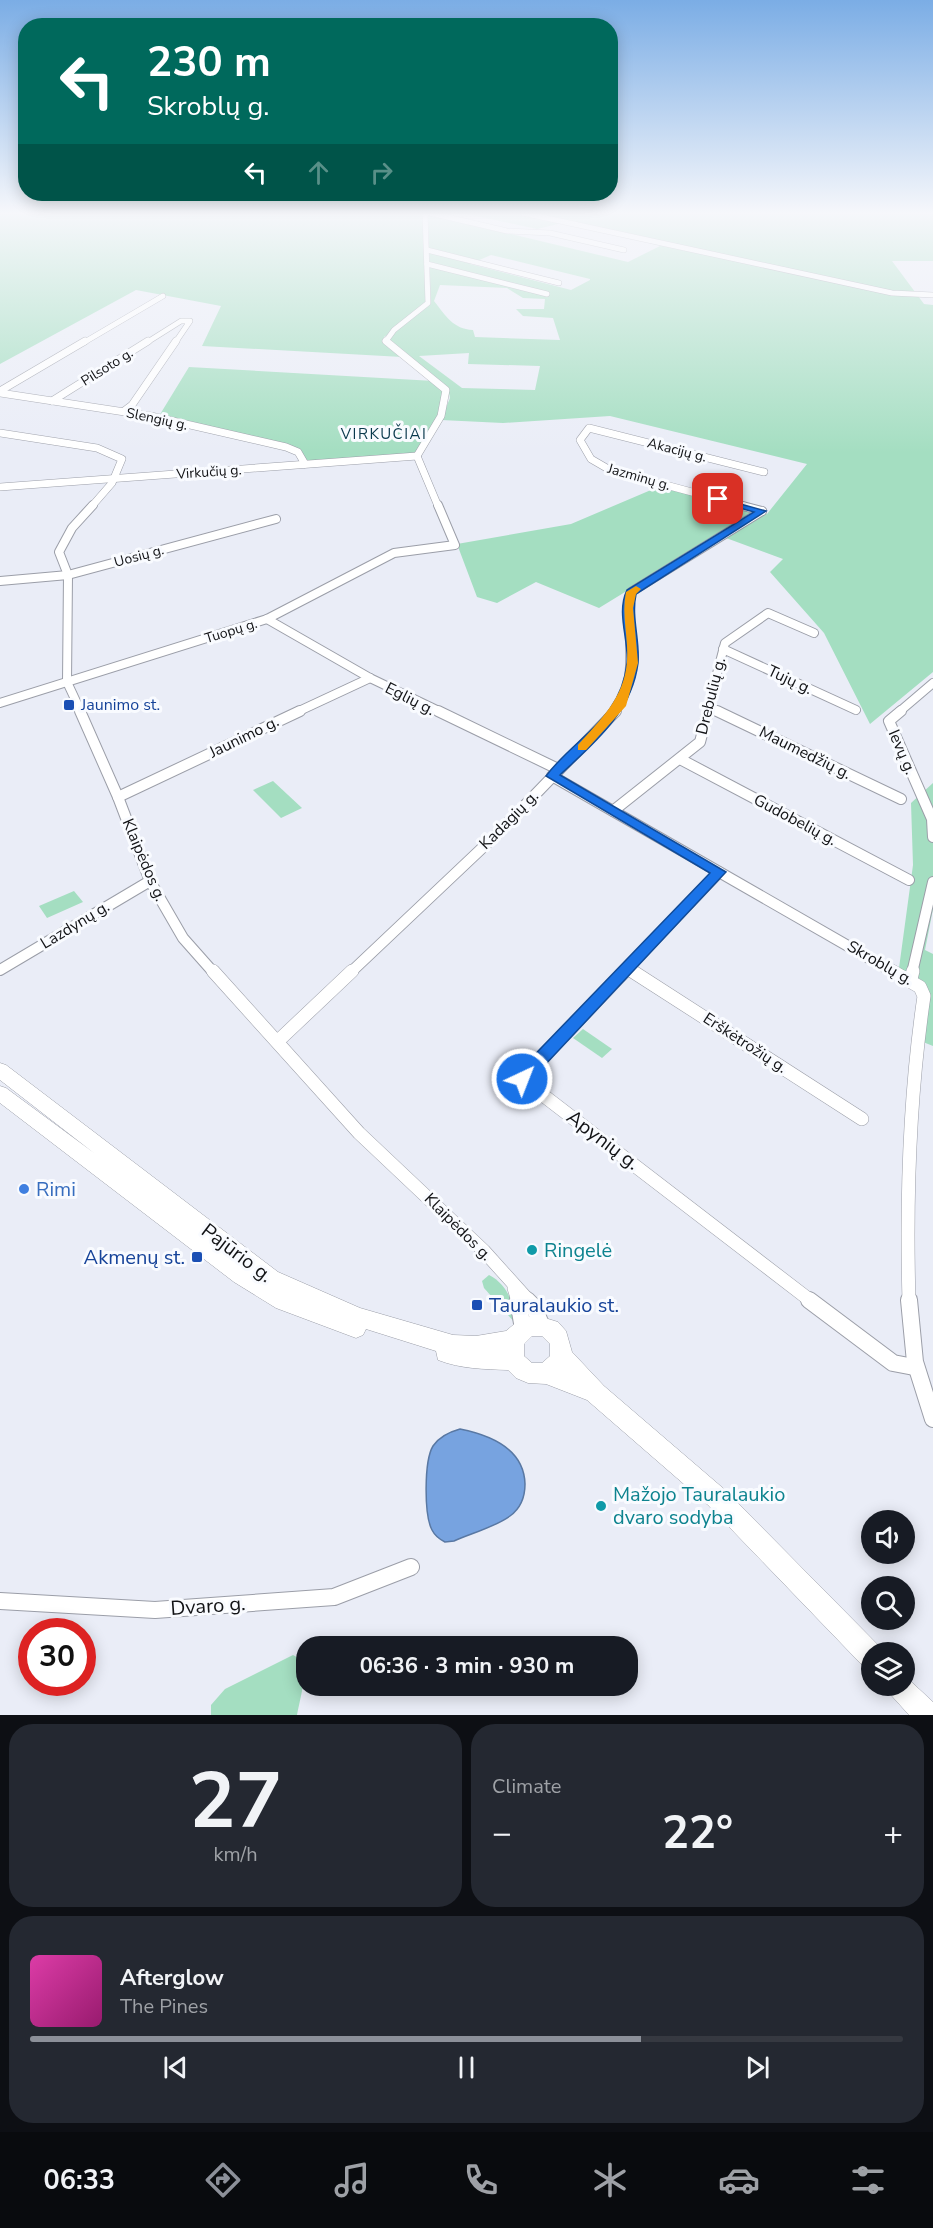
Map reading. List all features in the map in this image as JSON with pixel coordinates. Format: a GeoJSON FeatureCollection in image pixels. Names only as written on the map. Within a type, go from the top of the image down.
{"type":"FeatureCollection","features":[{"type":"Feature","properties":{"kind":"main road","name":"Pajūrio g."},"geometry":{"type":"LineString","coordinates":[[0,1070],[262,1272],[290,1289],[349,1316],[453,1346],[481,1346],[556,1335],[560,1341],[562,1356],[596,1394],[643,1432],[744,1525],[861,1646]]}},
{"type":"Feature","properties":{"kind":"main road","name":"Pajūrio g."},"geometry":{"type":"LineString","coordinates":[[0,1093],[241,1275],[283,1301],[316,1316],[467,1358],[523,1339]]}},
{"type":"Feature","properties":{"kind":"main road","name":"Pajūrio g."},"geometry":{"type":"LineString","coordinates":[[523,1339],[525,1371],[546,1373],[596,1394]]}},
{"type":"Feature","properties":{"kind":"main road"},"geometry":{"type":"LineString","coordinates":[[546,1373],[559,1363],[562,1356]]}},
{"type":"Feature","properties":{"kind":"main road"},"geometry":{"type":"LineString","coordinates":[[909,1696],[927,1715]]}},
{"type":"Feature","properties":{"kind":"street"},"geometry":{"type":"LineString","coordinates":[[417,456],[442,413],[446,390],[386,341],[389,334],[422,312],[428,303],[428,293]]}},
{"type":"Feature","properties":{"kind":"street"},"geometry":{"type":"LineString","coordinates":[[893,293],[933,295]]}},
{"type":"Feature","properties":{"kind":"street"},"geometry":{"type":"LineString","coordinates":[[0,392],[163,296]]}},
{"type":"Feature","properties":{"kind":"street","name":"Pilsoto g."},"geometry":{"type":"LineString","coordinates":[[52,401],[181,321],[190,321],[132,405],[124,411]]}},
{"type":"Feature","properties":{"kind":"street","name":"Slengių g."},"geometry":{"type":"LineString","coordinates":[[0,392],[124,411],[286,447],[298,452],[305,464]]}},
{"type":"Feature","properties":{"kind":"street","name":"Akacijų g."},"geometry":{"type":"LineString","coordinates":[[589,428],[765,472]]}},
{"type":"Feature","properties":{"kind":"street","name":"Jazminų g."},"geometry":{"type":"LineString","coordinates":[[589,428],[580,440],[584,453],[591,461],[610,471],[762,511]]}},
{"type":"Feature","properties":{"kind":"street"},"geometry":{"type":"LineString","coordinates":[[0,433],[111,452],[122,459],[115,478]]}},
{"type":"Feature","properties":{"kind":"street","name":"Virkučių g."},"geometry":{"type":"LineString","coordinates":[[0,487],[417,456]]}},
{"type":"Feature","properties":{"kind":"street","name":"Tuopų g."},"geometry":{"type":"LineString","coordinates":[[0,703],[267,619],[394,553],[455,545],[417,456]]}},
{"type":"Feature","properties":{"kind":"street","name":"Klaipėdos g."},"geometry":{"type":"LineString","coordinates":[[115,478],[60,546],[59,556],[68,575],[67,682],[118,797],[150,881],[183,938],[359,1133],[450,1217],[513,1285],[522,1312],[523,1339]]}},
{"type":"Feature","properties":{"kind":"street","name":"Kadagių g."},"geometry":{"type":"LineString","coordinates":[[278,1041],[497,834],[555,773],[596,735],[620,706],[632,663],[628,608],[631,592],[762,511]]}},
{"type":"Feature","properties":{"kind":"street","name":"Uosių g."},"geometry":{"type":"LineString","coordinates":[[0,581],[68,575],[276,519]]}},
{"type":"Feature","properties":{"kind":"street","name":"Drebulių g."},"geometry":{"type":"LineString","coordinates":[[613,811],[700,742],[725,643],[768,613],[814,633]]}},
{"type":"Feature","properties":{"kind":"street","name":"Eglių g."},"geometry":{"type":"LineString","coordinates":[[267,619],[370,678],[555,773]]}},
{"type":"Feature","properties":{"kind":"street","name":"Tujų g."},"geometry":{"type":"LineString","coordinates":[[723,649],[856,710]]}},
{"type":"Feature","properties":{"kind":"street","name":"Jaunimo g."},"geometry":{"type":"LineString","coordinates":[[118,797],[370,678]]}},
{"type":"Feature","properties":{"kind":"street","name":"Ievų g."},"geometry":{"type":"LineString","coordinates":[[933,683],[889,721],[932,819],[933,837]]}},
{"type":"Feature","properties":{"kind":"street","name":"Maumedžių g."},"geometry":{"type":"LineString","coordinates":[[710,707],[901,799]]}},
{"type":"Feature","properties":{"kind":"street","name":"Gudobelių g."},"geometry":{"type":"LineString","coordinates":[[680,759],[909,880]]}},
{"type":"Feature","properties":{"kind":"street","name":"Skroblų g."},"geometry":{"type":"LineString","coordinates":[[555,773],[613,811],[911,979],[920,987],[924,996],[912,1067],[905,1203],[914,1367],[933,1419]]}},
{"type":"Feature","properties":{"kind":"street","name":"Apynių g."},"geometry":{"type":"LineString","coordinates":[[719,872],[522,1079],[857,1337],[893,1363],[914,1367]]}},
{"type":"Feature","properties":{"kind":"street","name":"Lazdynų g."},"geometry":{"type":"LineString","coordinates":[[0,970],[150,881]]}},
{"type":"Feature","properties":{"kind":"street"},"geometry":{"type":"LineString","coordinates":[[911,979],[933,882]]}},
{"type":"Feature","properties":{"kind":"street","name":"Erškėtrožių g."},"geometry":{"type":"LineString","coordinates":[[627,968],[862,1119]]}},
{"type":"Feature","properties":{"kind":"street","name":"Dvaro g."},"geometry":{"type":"LineString","coordinates":[[0,1601],[155,1610],[334,1597],[411,1567]]}},
{"type":"Feature","properties":{"kind":"green space"},"geometry":{"type":"Polygon","coordinates":[[[0,293],[130,293],[0,364],[0,293]]]}},
{"type":"Feature","properties":{"kind":"green space"},"geometry":{"type":"Polygon","coordinates":[[[152,293],[426,293],[426,302],[416,315],[384,337],[384,340],[402,357],[202,346],[221,306],[152,293]]]}},
{"type":"Feature","properties":{"kind":"green space"},"geometry":{"type":"Polygon","coordinates":[[[431,293],[437,293],[434,301],[446,317],[460,327],[473,330],[475,337],[560,340],[553,318],[523,316],[516,309],[544,309],[545,299],[523,298],[515,293],[916,293],[924,304],[933,305],[933,672],[870,724],[824,633],[770,572],[783,559],[718,535],[599,608],[536,582],[497,603],[477,597],[457,544],[571,524],[658,487],[767,514],[807,464],[610,416],[503,423],[441,420],[450,398],[448,387],[390,343],[390,337],[394,333],[431,304],[431,293]],[[469,353],[419,356],[462,388],[535,390],[540,366],[468,364],[469,353]]]}},
{"type":"Feature","properties":{"kind":"green space"},"geometry":{"type":"Polygon","coordinates":[[[189,367],[434,381],[444,392],[440,411],[416,454],[308,463],[300,451],[159,416],[189,367]]]}},
{"type":"Feature","properties":{"kind":"green space"},"geometry":{"type":"Polygon","coordinates":[[[273,781],[302,808],[281,818],[253,790],[273,781]]]}},
{"type":"Feature","properties":{"kind":"green space"},"geometry":{"type":"Polygon","coordinates":[[[933,783],[933,909],[925,950],[933,954],[933,1046],[923,1042],[929,999],[899,968],[913,865],[911,803],[933,783]]]}},
{"type":"Feature","properties":{"kind":"green space"},"geometry":{"type":"Polygon","coordinates":[[[74,891],[83,902],[47,918],[39,906],[74,891]]]}},
{"type":"Feature","properties":{"kind":"green space"},"geometry":{"type":"Polygon","coordinates":[[[583,1029],[612,1049],[602,1058],[573,1038],[583,1029]]]}},
{"type":"Feature","properties":{"kind":"green space"},"geometry":{"type":"Polygon","coordinates":[[[489,1275],[501,1284],[509,1295],[515,1323],[484,1288],[482,1281],[489,1275]]]}},
{"type":"Feature","properties":{"kind":"green space"},"geometry":{"type":"Polygon","coordinates":[[[293,1655],[296,1657],[296,1696],[301,1696],[297,1715],[211,1715],[211,1705],[225,1689],[293,1655]]]}},
{"type":"Feature","properties":{"kind":"water"},"geometry":{"type":"Polygon","coordinates":[[[460,1429],[483,1435],[512,1452],[523,1472],[524,1493],[517,1509],[504,1520],[454,1541],[445,1542],[434,1534],[429,1523],[426,1501],[428,1463],[435,1443],[445,1435],[460,1429]]]}},
{"type":"Feature","properties":{"kind":"slow traffic"},"geometry":{"type":"LineString","coordinates":[[582,747],[596,735],[620,706],[632,663],[628,608],[631,592],[636,589]]}},
{"type":"Feature","properties":{"kind":"place","name":"Jaunimo st."},"geometry":{"type":"Point","coordinates":[69,705]}},
{"type":"Feature","properties":{"kind":"place","name":"Rimi"},"geometry":{"type":"Point","coordinates":[24,1189]}},
{"type":"Feature","properties":{"kind":"place","name":"Ringelė"},"geometry":{"type":"Point","coordinates":[532,1250]}},
{"type":"Feature","properties":{"kind":"place","name":"Akmenų st."},"geometry":{"type":"Point","coordinates":[197,1257]}},
{"type":"Feature","properties":{"kind":"place","name":"Tauralaukio st."},"geometry":{"type":"Point","coordinates":[477,1305]}},
{"type":"Feature","properties":{"kind":"place","name":"Mažojo Tauralaukio dvaro sodyba"},"geometry":{"type":"Point","coordinates":[601,1506]}},
{"type":"Feature","properties":{"kind":"district","name":"VIRKUČIAI"},"geometry":{"type":"Point","coordinates":[384,434]}},
{"type":"Feature","properties":{"kind":"route"},"geometry":{"type":"LineString","coordinates":[[522,1079],[719,872],[552,776],[596,735],[620,706],[632,663],[628,608],[631,592],[762,511],[718,499]]}}]}
